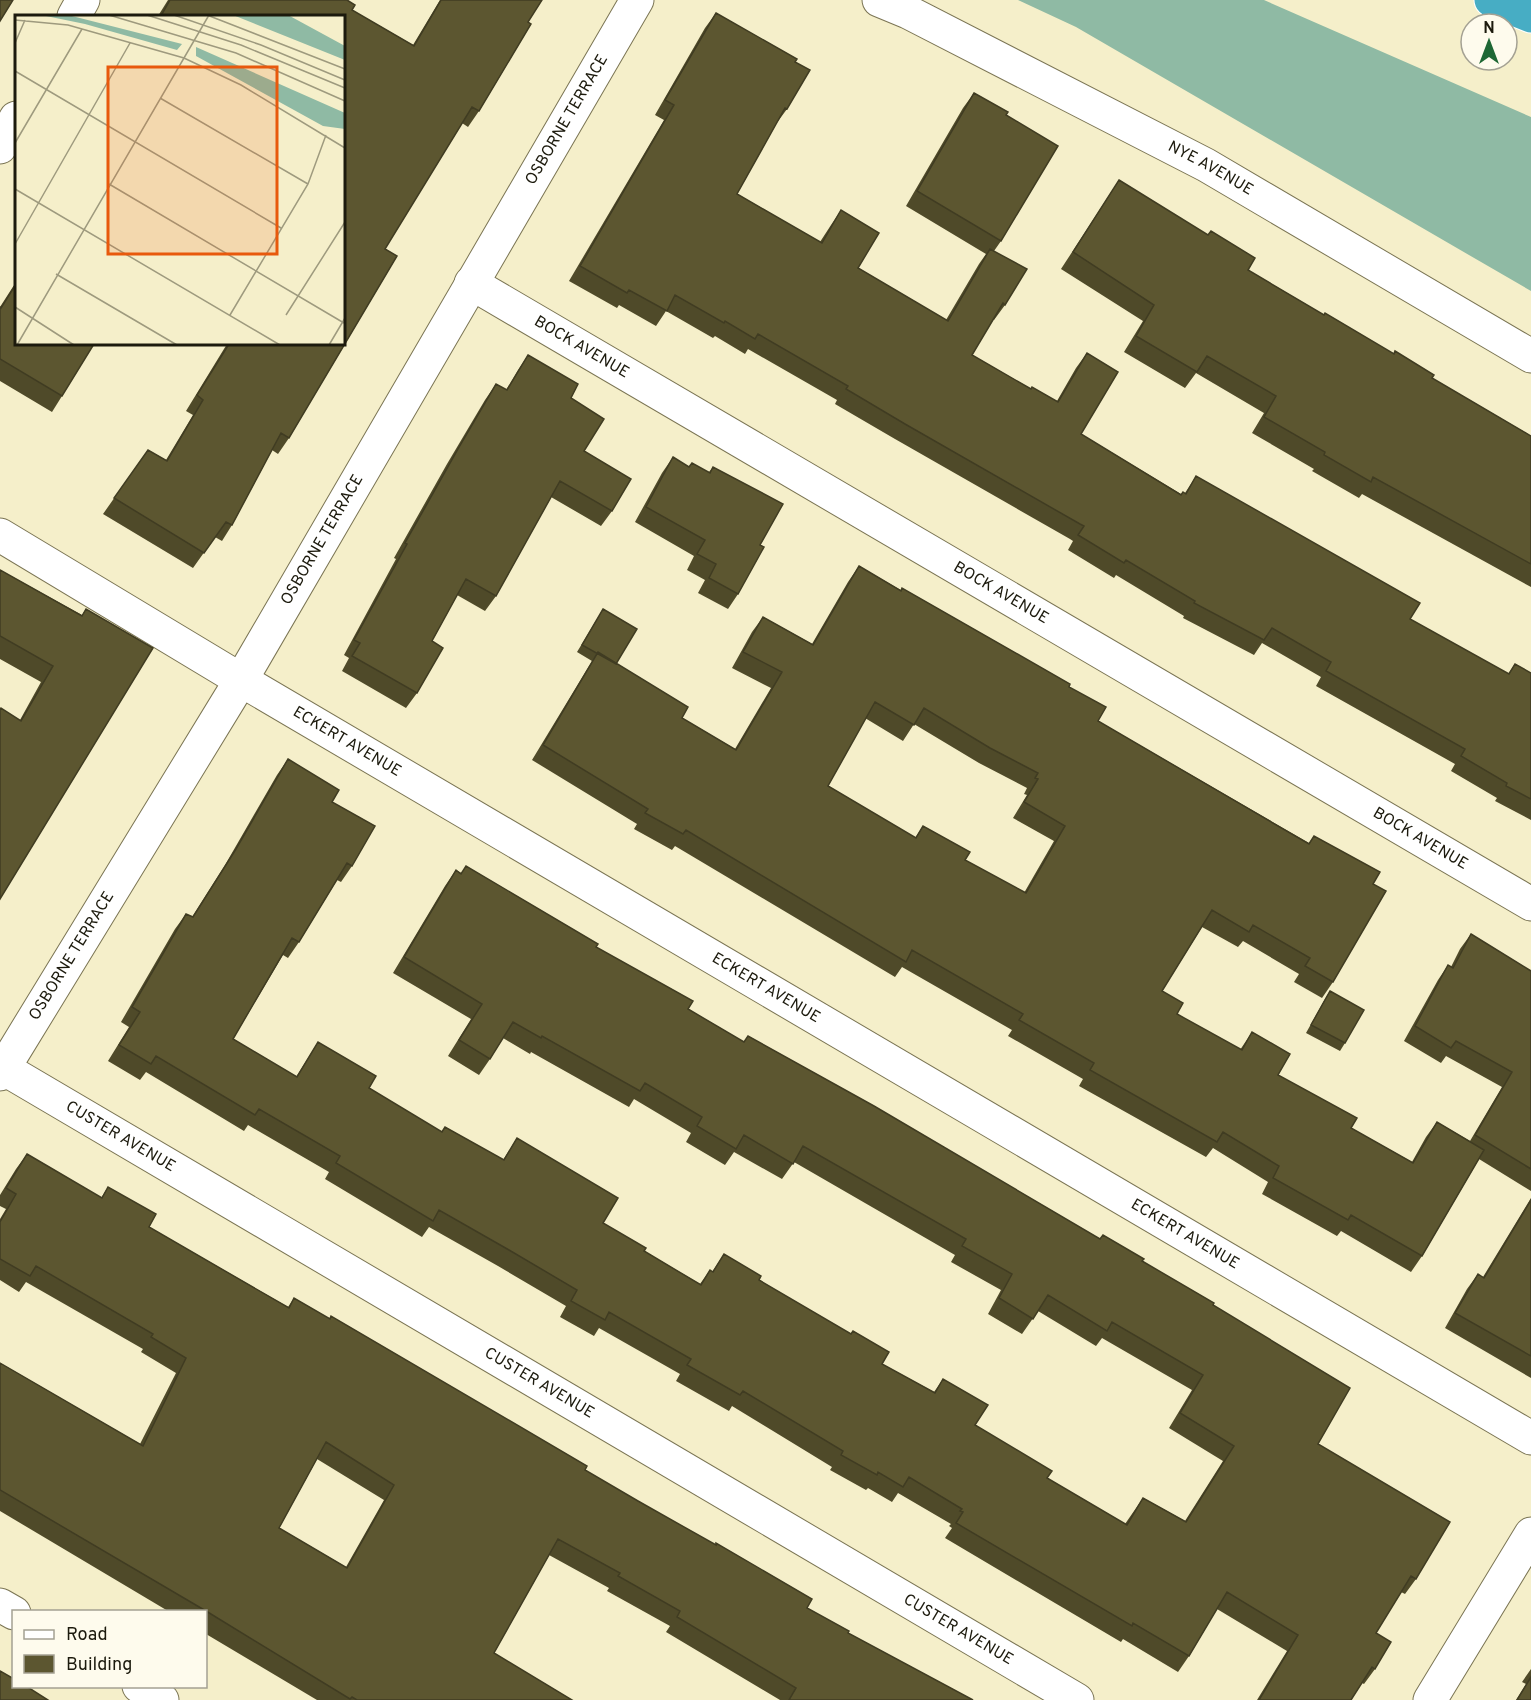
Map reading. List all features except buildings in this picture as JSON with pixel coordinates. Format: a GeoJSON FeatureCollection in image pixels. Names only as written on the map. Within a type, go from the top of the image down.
{"type":"FeatureCollection","features":[{"type":"Feature","properties":{"kind":"highway"},"geometry":{"type":"LineString","coordinates":[[1491,0],[1531,16]]}},
{"type":"Feature","properties":{"kind":"street"},"geometry":{"type":"LineString","coordinates":[[75,15],[83,0]]}},
{"type":"Feature","properties":{"kind":"street","name":"OSBORNE TERRACE"},"geometry":{"type":"LineString","coordinates":[[2,1071],[241,680],[636,0]]}},
{"type":"Feature","properties":{"kind":"street","name":"NYE AVENUE"},"geometry":{"type":"LineString","coordinates":[[879,0],[908,12],[1206,165],[1531,356]]}},
{"type":"Feature","properties":{"kind":"street"},"geometry":{"type":"LineString","coordinates":[[0,147],[15,120]]}},
{"type":"Feature","properties":{"kind":"street","name":"BOCK AVENUE"},"geometry":{"type":"LineString","coordinates":[[471,283],[1531,904]]}},
{"type":"Feature","properties":{"kind":"street","name":"ECKERT AVENUE"},"geometry":{"type":"LineString","coordinates":[[0,535],[241,680],[1531,1438]]}},
{"type":"Feature","properties":{"kind":"street","name":"CUSTER AVENUE"},"geometry":{"type":"LineString","coordinates":[[2,1071],[1077,1700]]}},
{"type":"Feature","properties":{"kind":"street"},"geometry":{"type":"LineString","coordinates":[[1430,1700],[1531,1534]]}},
{"type":"Feature","properties":{"kind":"street"},"geometry":{"type":"LineString","coordinates":[[142,1688],[162,1700]]}},
{"type":"Feature","properties":{"kind":"green space"},"geometry":{"type":"Polygon","coordinates":[[[1018,0],[1264,0],[1531,117],[1531,291],[1076,27],[1018,0]]]}}]}
